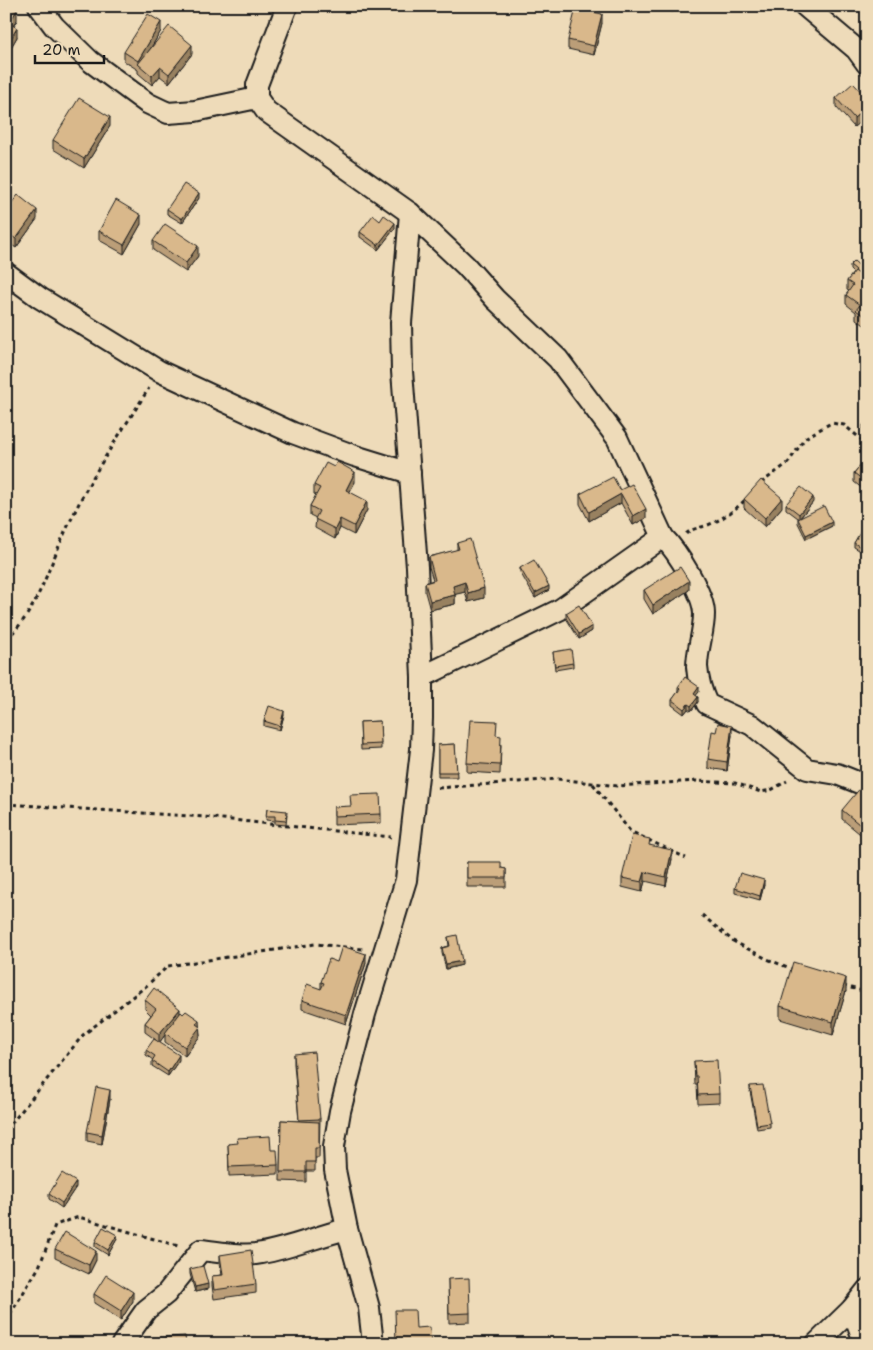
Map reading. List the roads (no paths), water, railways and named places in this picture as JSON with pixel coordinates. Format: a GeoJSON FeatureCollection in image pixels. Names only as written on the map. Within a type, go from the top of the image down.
{"type":"FeatureCollection","features":[{"type":"Feature","properties":{"kind":"street"},"geometry":{"type":"LineString","coordinates":[[39,6],[54,26],[90,61],[147,103],[168,113],[195,110],[257,98]]}},
{"type":"Feature","properties":{"kind":"street"},"geometry":{"type":"LineString","coordinates":[[287,6],[257,85],[257,98],[266,111],[410,213],[466,266],[495,299],[558,359],[618,438],[668,541],[701,596],[704,613],[697,668],[702,692],[707,704],[752,725],[807,769],[837,774],[867,786]]}},
{"type":"Feature","properties":{"kind":"street"},"geometry":{"type":"LineString","coordinates":[[805,6],[856,49],[867,64]]}},
{"type":"Feature","properties":{"kind":"street"},"geometry":{"type":"LineString","coordinates":[[373,1344],[369,1308],[360,1270],[347,1229],[335,1170],[334,1146],[344,1094],[365,1014],[406,880],[417,789],[422,718],[422,677],[417,567],[402,371],[401,323],[410,213]]}},
{"type":"Feature","properties":{"kind":"street"},"geometry":{"type":"LineString","coordinates":[[6,273],[40,298],[159,370],[293,433],[410,473]]}},
{"type":"Feature","properties":{"kind":"street"},"geometry":{"type":"LineString","coordinates":[[422,677],[561,609],[668,541]]}},
{"type":"Feature","properties":{"kind":"street"},"geometry":{"type":"LineString","coordinates":[[122,1344],[146,1310],[166,1294],[200,1250],[233,1254],[260,1254],[347,1229]]}},
{"type":"Feature","properties":{"kind":"street"},"geometry":{"type":"LineString","coordinates":[[816,1344],[852,1309],[867,1290]]}},
{"type":"Feature","properties":{"kind":"street"},"geometry":{"type":"LineString","coordinates":[[852,1309],[865,1344]]}}]}
